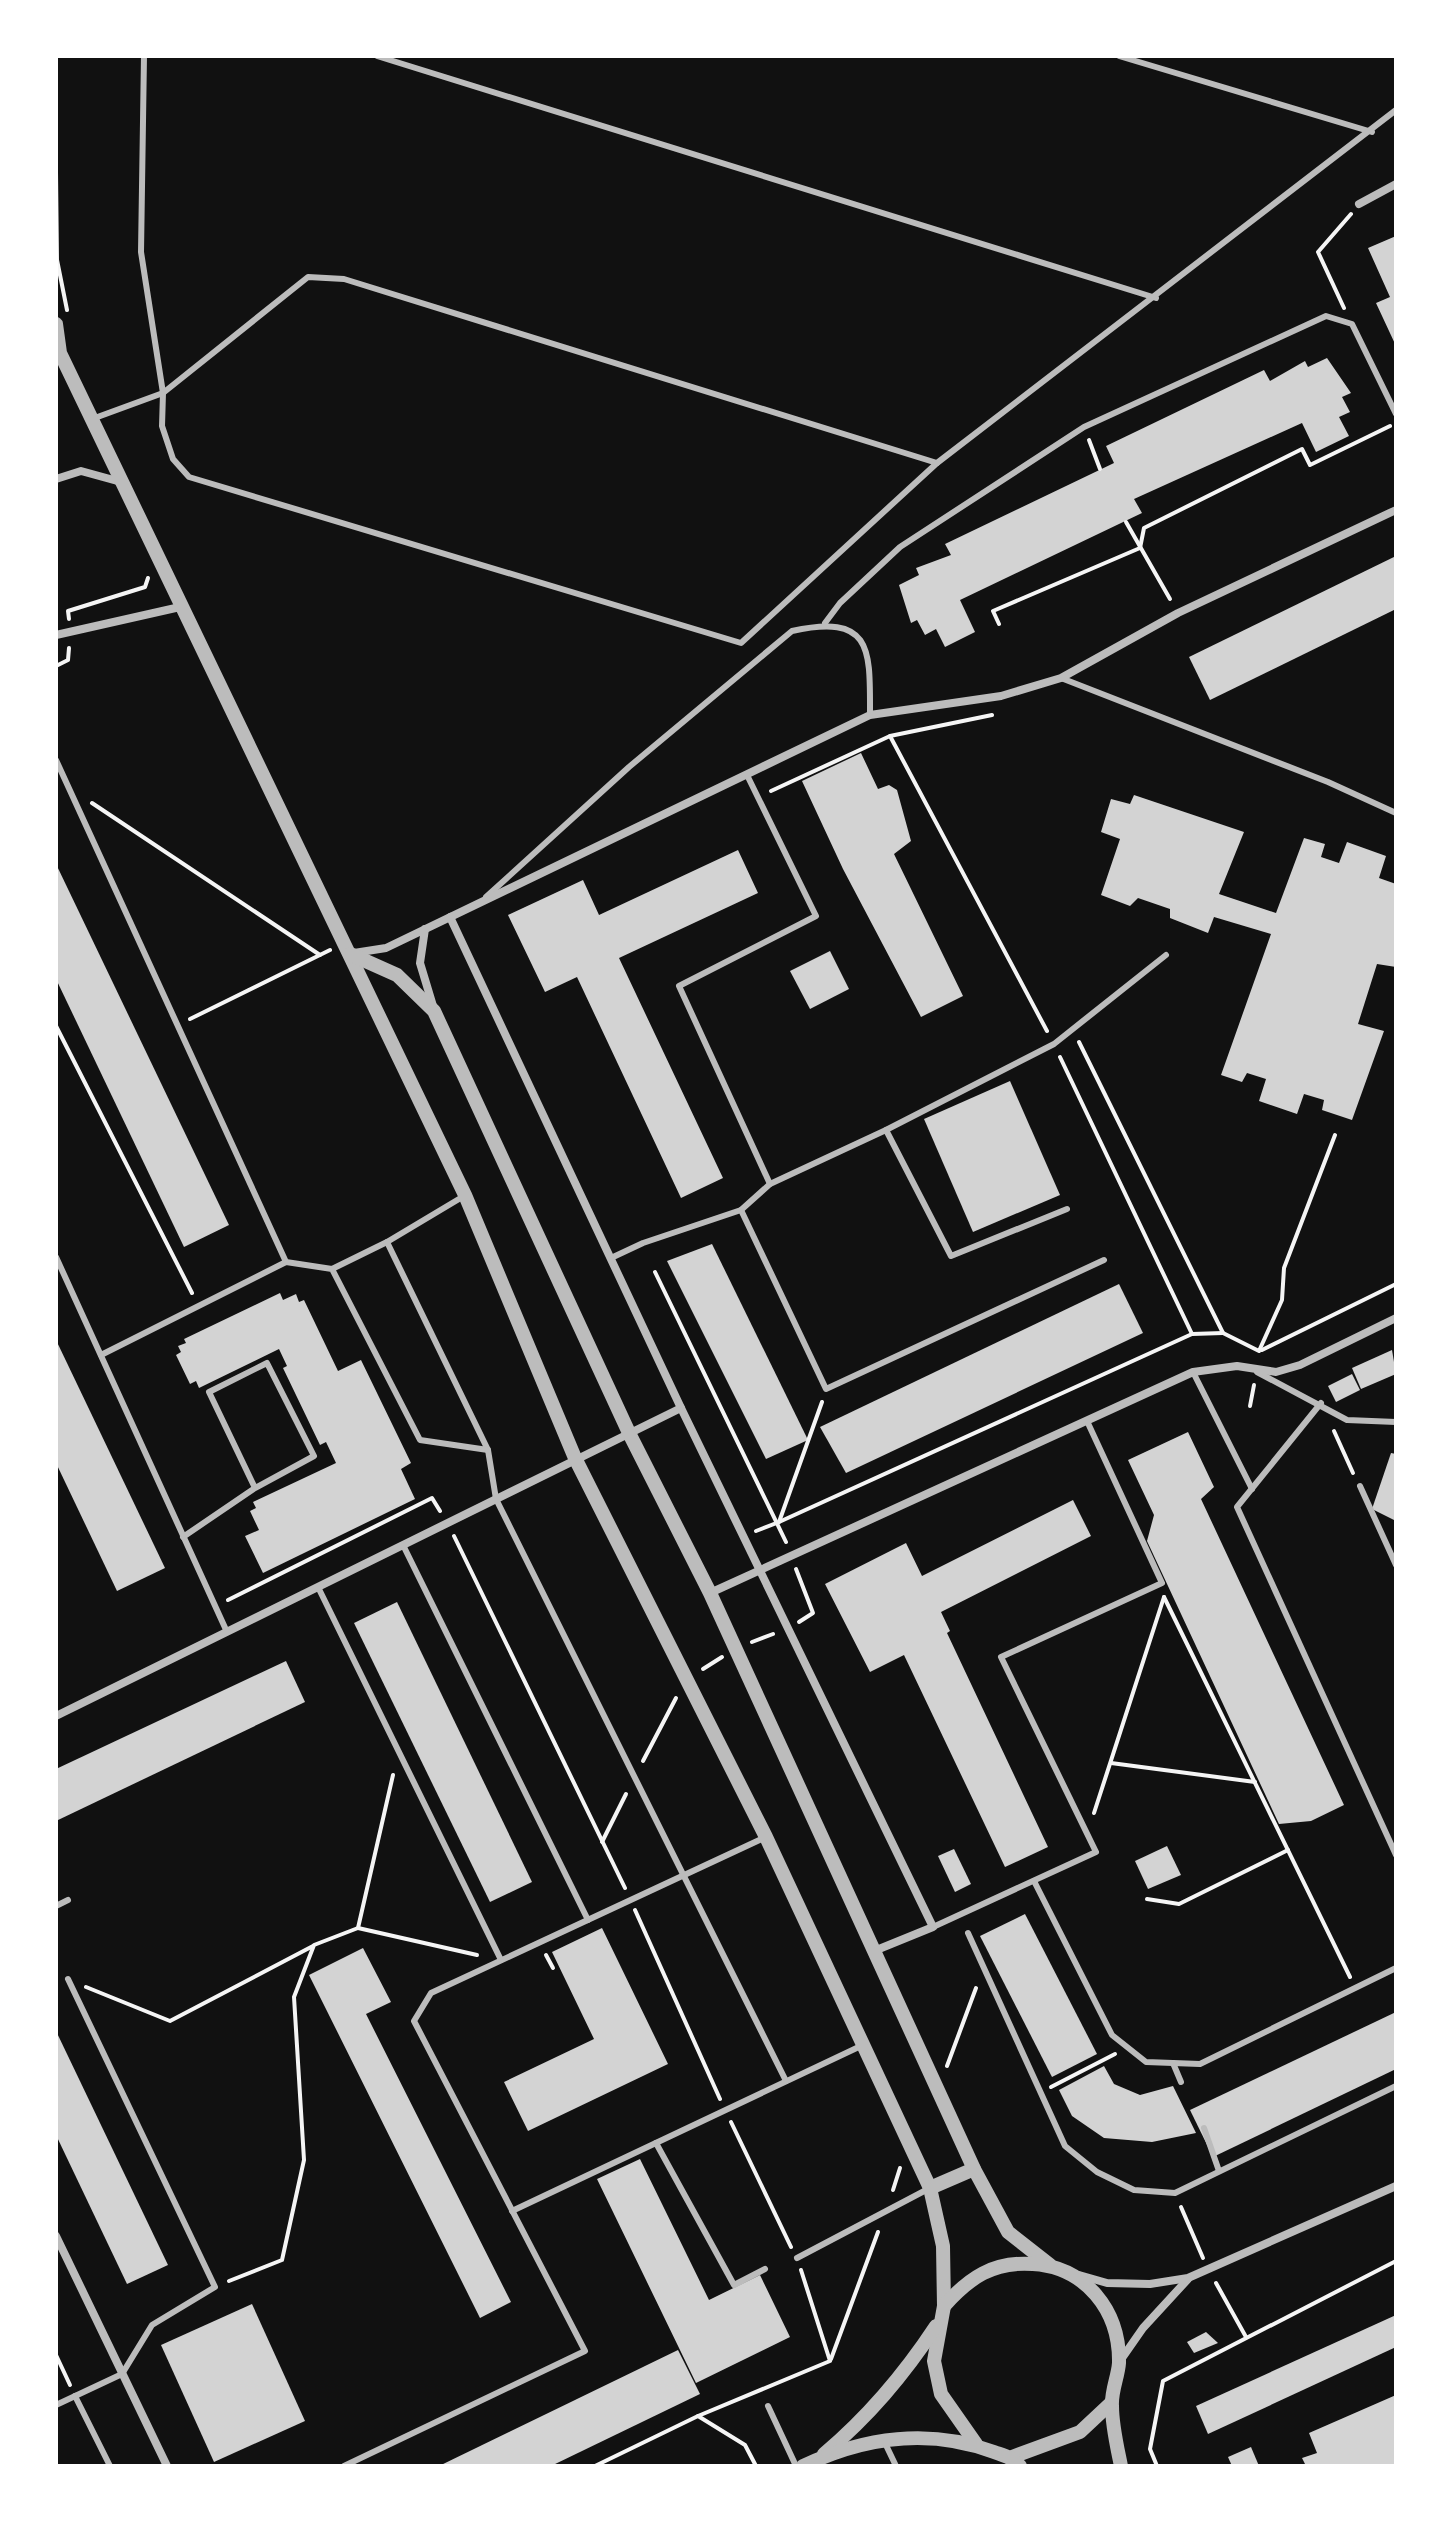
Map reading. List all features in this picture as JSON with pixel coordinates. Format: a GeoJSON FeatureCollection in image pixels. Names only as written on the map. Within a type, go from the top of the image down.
{"type":"FeatureCollection","features":[{"type":"Feature","properties":{"kind":"street"},"geometry":{"type":"LineString","coordinates":[[1359,204],[1396,184]]}},
{"type":"Feature","properties":{"kind":"street"},"geometry":{"type":"LineString","coordinates":[[56,324],[60,353],[465,1195],[575,1458],[766,1837],[930,2188],[943,2246],[944,2306],[938,2323],[934,2361],[941,2394],[976,2444]]}},
{"type":"Feature","properties":{"kind":"street"},"geometry":{"type":"LineString","coordinates":[[56,479],[81,471],[122,483]]}},
{"type":"Feature","properties":{"kind":"street"},"geometry":{"type":"LineString","coordinates":[[350,954],[386,948],[870,715],[1001,696],[1061,678],[1178,613],[1396,510]]}},
{"type":"Feature","properties":{"kind":"street"},"geometry":{"type":"LineString","coordinates":[[56,635],[180,607]]}},
{"type":"Feature","properties":{"kind":"street"},"geometry":{"type":"LineString","coordinates":[[450,917],[681,1408],[933,1927],[874,1951]]}},
{"type":"Feature","properties":{"kind":"street"},"geometry":{"type":"LineString","coordinates":[[425,929],[420,963],[434,1011],[630,1435],[710,1593],[974,2169],[1008,2232],[1050,2265]]}},
{"type":"Feature","properties":{"kind":"street"},"geometry":{"type":"LineString","coordinates":[[350,954],[397,975],[434,1011]]}},
{"type":"Feature","properties":{"kind":"street"},"geometry":{"type":"LineString","coordinates":[[710,1593],[1193,1372],[1237,1366],[1257,1372],[1276,1372],[1300,1365],[1396,1318]]}},
{"type":"Feature","properties":{"kind":"street"},"geometry":{"type":"LineString","coordinates":[[56,1716],[681,1408]]}},
{"type":"Feature","properties":{"kind":"street"},"geometry":{"type":"LineString","coordinates":[[930,2188],[974,2169]]}},
{"type":"Feature","properties":{"kind":"street"},"geometry":{"type":"LineString","coordinates":[[944,2306],[985,2269],[1018,2263],[1050,2265],[1079,2275],[1122,2283],[1188,2278],[1396,2186]]}},
{"type":"Feature","properties":{"kind":"street"},"geometry":{"type":"LineString","coordinates":[[56,2236],[167,2466]]}},
{"type":"Feature","properties":{"kind":"street"},"geometry":{"type":"LineString","coordinates":[[1079,2275],[1102,2301],[1115,2337],[1119,2363],[1111,2403],[1121,2466]]}},
{"type":"Feature","properties":{"kind":"street"},"geometry":{"type":"LineString","coordinates":[[1119,2363],[1143,2328],[1188,2278]]}},
{"type":"Feature","properties":{"kind":"street"},"geometry":{"type":"LineString","coordinates":[[819,2458],[864,2421],[902,2377],[938,2323]]}},
{"type":"Feature","properties":{"kind":"street"},"geometry":{"type":"LineString","coordinates":[[803,2466],[819,2458],[883,2439],[922,2436],[976,2444],[1016,2462],[1080,2432],[1111,2403]]}},
{"type":"Feature","properties":{"kind":"lane"},"geometry":{"type":"LineString","coordinates":[[144,56],[141,252],[163,393],[162,426],[173,459],[189,477],[741,643],[937,463],[1372,132],[1396,110]]}},
{"type":"Feature","properties":{"kind":"lane"},"geometry":{"type":"LineString","coordinates":[[377,56],[1156,298]]}},
{"type":"Feature","properties":{"kind":"lane"},"geometry":{"type":"LineString","coordinates":[[1119,56],[1372,132]]}},
{"type":"Feature","properties":{"kind":"lane"},"geometry":{"type":"LineString","coordinates":[[92,419],[163,393],[308,277],[344,279],[937,463]]}},
{"type":"Feature","properties":{"kind":"lane"},"geometry":{"type":"LineString","coordinates":[[825,623],[840,603],[900,547],[1084,427],[1326,316],[1352,324],[1396,414]]}},
{"type":"Feature","properties":{"kind":"lane"},"geometry":{"type":"LineString","coordinates":[[480,902],[629,767],[792,631],[825,623],[851,630],[870,656],[870,715]]}},
{"type":"Feature","properties":{"kind":"lane"},"geometry":{"type":"LineString","coordinates":[[1061,678],[1328,782],[1396,813]]}},
{"type":"Feature","properties":{"kind":"lane"},"geometry":{"type":"LineString","coordinates":[[56,760],[286,1262]]}},
{"type":"Feature","properties":{"kind":"lane"},"geometry":{"type":"LineString","coordinates":[[747,775],[816,916],[679,986],[770,1184]]}},
{"type":"Feature","properties":{"kind":"lane"},"geometry":{"type":"LineString","coordinates":[[611,1258],[643,1243],[741,1210],[770,1184],[886,1130],[1054,1044],[1166,955]]}},
{"type":"Feature","properties":{"kind":"lane"},"geometry":{"type":"LineString","coordinates":[[886,1130],[951,1256],[1067,1209]]}},
{"type":"Feature","properties":{"kind":"lane"},"geometry":{"type":"LineString","coordinates":[[101,1355],[286,1262],[332,1269],[387,1242],[465,1195]]}},
{"type":"Feature","properties":{"kind":"lane"},"geometry":{"type":"LineString","coordinates":[[741,1210],[826,1389],[1104,1260]]}},
{"type":"Feature","properties":{"kind":"lane"},"geometry":{"type":"LineString","coordinates":[[387,1242],[488,1450],[496,1499],[786,2081]]}},
{"type":"Feature","properties":{"kind":"lane"},"geometry":{"type":"LineString","coordinates":[[56,1257],[227,1632]]}},
{"type":"Feature","properties":{"kind":"lane"},"geometry":{"type":"LineString","coordinates":[[332,1269],[420,1440],[488,1450]]}},
{"type":"Feature","properties":{"kind":"lane"},"geometry":{"type":"LineString","coordinates":[[183,1537],[255,1488],[314,1456],[267,1363],[209,1392],[255,1488]]}},
{"type":"Feature","properties":{"kind":"lane"},"geometry":{"type":"LineString","coordinates":[[1193,1372],[1252,1489]]}},
{"type":"Feature","properties":{"kind":"lane"},"geometry":{"type":"LineString","coordinates":[[1257,1372],[1321,1403],[1347,1420],[1396,1422]]}},
{"type":"Feature","properties":{"kind":"lane"},"geometry":{"type":"LineString","coordinates":[[1321,1403],[1237,1507],[1396,1855]]}},
{"type":"Feature","properties":{"kind":"lane"},"geometry":{"type":"LineString","coordinates":[[933,1927],[1096,1852],[1001,1657],[1162,1583],[1087,1421]]}},
{"type":"Feature","properties":{"kind":"lane"},"geometry":{"type":"LineString","coordinates":[[1360,1486],[1396,1565]]}},
{"type":"Feature","properties":{"kind":"lane"},"geometry":{"type":"LineString","coordinates":[[403,1545],[588,1920]]}},
{"type":"Feature","properties":{"kind":"lane"},"geometry":{"type":"LineString","coordinates":[[318,1587],[501,1960]]}},
{"type":"Feature","properties":{"kind":"lane"},"geometry":{"type":"LineString","coordinates":[[344,2466],[585,2351],[414,2021],[431,1993],[766,1837]]}},
{"type":"Feature","properties":{"kind":"lane"},"geometry":{"type":"LineString","coordinates":[[1034,1881],[1112,2035],[1146,2062],[1200,2064],[1396,1968]]}},
{"type":"Feature","properties":{"kind":"lane"},"geometry":{"type":"LineString","coordinates":[[56,1906],[68,1900]]}},
{"type":"Feature","properties":{"kind":"lane"},"geometry":{"type":"LineString","coordinates":[[968,1933],[1065,2146],[1097,2172],[1134,2190],[1175,2193],[1396,2086]]}},
{"type":"Feature","properties":{"kind":"lane"},"geometry":{"type":"LineString","coordinates":[[56,2405],[122,2374],[152,2325],[215,2287],[68,1979]]}},
{"type":"Feature","properties":{"kind":"lane"},"geometry":{"type":"LineString","coordinates":[[512,2211],[863,2045]]}},
{"type":"Feature","properties":{"kind":"lane"},"geometry":{"type":"LineString","coordinates":[[1173,2063],[1181,2082]]}},
{"type":"Feature","properties":{"kind":"lane"},"geometry":{"type":"LineString","coordinates":[[1204,2128],[1219,2171]]}},
{"type":"Feature","properties":{"kind":"lane"},"geometry":{"type":"LineString","coordinates":[[656,2143],[734,2285],[765,2269]]}},
{"type":"Feature","properties":{"kind":"lane"},"geometry":{"type":"LineString","coordinates":[[797,2258],[930,2188]]}},
{"type":"Feature","properties":{"kind":"lane"},"geometry":{"type":"LineString","coordinates":[[75,2396],[110,2466]]}},
{"type":"Feature","properties":{"kind":"lane"},"geometry":{"type":"LineString","coordinates":[[768,2406],[796,2466]]}},
{"type":"Feature","properties":{"kind":"lane"},"geometry":{"type":"LineString","coordinates":[[883,2439],[896,2466]]}},
{"type":"Feature","properties":{"kind":"path"},"geometry":{"type":"LineString","coordinates":[[1352,324],[1318,252],[1359,204]]}},
{"type":"Feature","properties":{"kind":"path"},"geometry":{"type":"LineString","coordinates":[[1140,548],[1144,528],[1302,449],[1310,465],[1396,423]]}},
{"type":"Feature","properties":{"kind":"path"},"geometry":{"type":"LineString","coordinates":[[1084,427],[1100,469]]}},
{"type":"Feature","properties":{"kind":"path"},"geometry":{"type":"LineString","coordinates":[[1126,522],[1178,613]]}},
{"type":"Feature","properties":{"kind":"path"},"geometry":{"type":"LineString","coordinates":[[999,624],[993,611],[1140,548]]}},
{"type":"Feature","properties":{"kind":"path"},"geometry":{"type":"LineString","coordinates":[[69,788],[320,955]]}},
{"type":"Feature","properties":{"kind":"path"},"geometry":{"type":"LineString","coordinates":[[56,1026],[198,1306]]}},
{"type":"Feature","properties":{"kind":"path"},"geometry":{"type":"LineString","coordinates":[[1073,1030],[1223,1333],[1259,1351]]}},
{"type":"Feature","properties":{"kind":"path"},"geometry":{"type":"LineString","coordinates":[[1259,1351],[1282,1300],[1284,1268],[1335,1135]]}},
{"type":"Feature","properties":{"kind":"path"},"geometry":{"type":"LineString","coordinates":[[655,1272],[779,1522]]}},
{"type":"Feature","properties":{"kind":"path"},"geometry":{"type":"LineString","coordinates":[[1259,1351],[1396,1284]]}},
{"type":"Feature","properties":{"kind":"path"},"geometry":{"type":"LineString","coordinates":[[756,1531],[1192,1334]]}},
{"type":"Feature","properties":{"kind":"path"},"geometry":{"type":"LineString","coordinates":[[779,1522],[826,1389]]}},
{"type":"Feature","properties":{"kind":"path"},"geometry":{"type":"LineString","coordinates":[[1321,1403],[1360,1486]]}},
{"type":"Feature","properties":{"kind":"path"},"geometry":{"type":"LineString","coordinates":[[215,1606],[432,1498],[631,1900],[725,2110],[797,2258],[830,2361],[698,2416],[595,2466]]}},
{"type":"Feature","properties":{"kind":"path"},"geometry":{"type":"LineString","coordinates":[[1162,1583],[1164,1598],[1356,1989]]}},
{"type":"Feature","properties":{"kind":"path"},"geometry":{"type":"LineString","coordinates":[[1088,1834],[1164,1598]]}},
{"type":"Feature","properties":{"kind":"path"},"geometry":{"type":"LineString","coordinates":[[358,1928],[399,1752]]}},
{"type":"Feature","properties":{"kind":"path"},"geometry":{"type":"LineString","coordinates":[[1111,1763],[1255,1782]]}},
{"type":"Feature","properties":{"kind":"path"},"geometry":{"type":"LineString","coordinates":[[1147,1899],[1179,1904],[1288,1850]]}},
{"type":"Feature","properties":{"kind":"path"},"geometry":{"type":"LineString","coordinates":[[68,1979],[170,2021],[314,1945],[358,1928],[501,1960]]}},
{"type":"Feature","properties":{"kind":"path"},"geometry":{"type":"LineString","coordinates":[[215,2287],[282,2260],[304,2160],[294,1997],[314,1945]]}},
{"type":"Feature","properties":{"kind":"path"},"geometry":{"type":"LineString","coordinates":[[545,1953],[553,1968]]}},
{"type":"Feature","properties":{"kind":"path"},"geometry":{"type":"LineString","coordinates":[[1039,2094],[1127,2048]]}},
{"type":"Feature","properties":{"kind":"path"},"geometry":{"type":"LineString","coordinates":[[1157,2466],[1150,2449],[1163,2381],[1396,2261]]}},
{"type":"Feature","properties":{"kind":"path"},"geometry":{"type":"LineString","coordinates":[[56,2355],[75,2396]]}},
{"type":"Feature","properties":{"kind":"path"},"geometry":{"type":"LineString","coordinates":[[698,2416],[745,2445],[756,2466]]}},
{"type":"Feature","properties":{"kind":"building"},"geometry":{"type":"Polygon","coordinates":[[[1396,236],[1396,346],[1376,303],[1390,297],[1368,248],[1396,236]]]}},
{"type":"Feature","properties":{"kind":"building"},"geometry":{"type":"Polygon","coordinates":[[[1327,358],[1351,393],[1342,397],[1350,412],[1339,417],[1349,436],[1316,452],[1302,423],[1134,499],[1142,513],[960,600],[975,632],[945,647],[936,629],[925,635],[917,620],[911,623],[899,585],[919,575],[916,568],[951,555],[945,544],[1114,463],[1106,446],[1264,370],[1270,381],[1305,361],[1308,367],[1327,358]]]}},
{"type":"Feature","properties":{"kind":"building"},"geometry":{"type":"Polygon","coordinates":[[[1396,556],[1396,609],[1210,700],[1189,657],[1396,556]]]}},
{"type":"Feature","properties":{"kind":"building"},"geometry":{"type":"Polygon","coordinates":[[[861,753],[878,789],[889,785],[897,790],[911,841],[894,854],[963,996],[921,1017],[843,869],[802,781],[861,753]]]}},
{"type":"Feature","properties":{"kind":"building"},"geometry":{"type":"Polygon","coordinates":[[[1134,795],[1244,832],[1219,894],[1276,913],[1304,838],[1325,844],[1321,857],[1339,863],[1347,842],[1386,856],[1379,878],[1396,884],[1396,967],[1377,964],[1358,1024],[1384,1031],[1352,1120],[1322,1110],[1324,1100],[1304,1094],[1297,1114],[1259,1101],[1266,1079],[1247,1073],[1242,1082],[1221,1075],[1271,934],[1214,917],[1208,933],[1170,918],[1170,909],[1138,898],[1130,906],[1101,895],[1120,839],[1101,832],[1111,799],[1130,804],[1134,795]]]}},
{"type":"Feature","properties":{"kind":"building"},"geometry":{"type":"Polygon","coordinates":[[[738,850],[758,893],[619,958],[723,1178],[681,1198],[577,977],[545,992],[508,915],[583,880],[599,915],[738,850]]]}},
{"type":"Feature","properties":{"kind":"building"},"geometry":{"type":"Polygon","coordinates":[[[56,864],[229,1225],[184,1247],[56,979],[56,864]]]}},
{"type":"Feature","properties":{"kind":"building"},"geometry":{"type":"Polygon","coordinates":[[[830,951],[849,989],[810,1009],[790,971],[830,951]]]}},
{"type":"Feature","properties":{"kind":"building"},"geometry":{"type":"Polygon","coordinates":[[[1010,1081],[1060,1195],[973,1232],[924,1119],[1010,1081]]]}},
{"type":"Feature","properties":{"kind":"building"},"geometry":{"type":"Polygon","coordinates":[[[712,1244],[808,1440],[766,1459],[667,1261],[712,1244]]]}},
{"type":"Feature","properties":{"kind":"building"},"geometry":{"type":"Polygon","coordinates":[[[1119,1284],[1143,1333],[846,1473],[820,1427],[1119,1284]]]}},
{"type":"Feature","properties":{"kind":"building"},"geometry":{"type":"Polygon","coordinates":[[[280,1293],[283,1300],[296,1294],[299,1302],[304,1300],[338,1371],[361,1360],[411,1463],[401,1469],[415,1499],[263,1573],[245,1536],[259,1530],[250,1511],[256,1508],[253,1502],[336,1463],[326,1442],[320,1445],[283,1368],[287,1366],[279,1349],[199,1388],[196,1381],[190,1384],[176,1355],[181,1352],[178,1346],[186,1343],[184,1339],[280,1293]]]}},
{"type":"Feature","properties":{"kind":"building"},"geometry":{"type":"Polygon","coordinates":[[[56,1340],[165,1568],[117,1591],[56,1463],[56,1340]]]}},
{"type":"Feature","properties":{"kind":"building"},"geometry":{"type":"Polygon","coordinates":[[[1392,1350],[1396,1374],[1361,1389],[1352,1368],[1392,1350]]]}},
{"type":"Feature","properties":{"kind":"building"},"geometry":{"type":"Polygon","coordinates":[[[1352,1374],[1360,1390],[1336,1402],[1328,1386],[1352,1374]]]}},
{"type":"Feature","properties":{"kind":"building"},"geometry":{"type":"Polygon","coordinates":[[[1188,1432],[1214,1487],[1201,1499],[1344,1805],[1311,1821],[1279,1824],[1147,1541],[1154,1515],[1128,1460],[1188,1432]]]}},
{"type":"Feature","properties":{"kind":"building"},"geometry":{"type":"Polygon","coordinates":[[[1391,1453],[1396,1454],[1396,1521],[1372,1509],[1391,1453]]]}},
{"type":"Feature","properties":{"kind":"building"},"geometry":{"type":"Polygon","coordinates":[[[1073,1500],[1091,1536],[941,1612],[950,1631],[947,1633],[1048,1847],[1005,1867],[904,1655],[870,1672],[825,1584],[906,1543],[922,1576],[1073,1500]]]}},
{"type":"Feature","properties":{"kind":"building"},"geometry":{"type":"Polygon","coordinates":[[[397,1602],[532,1882],[490,1902],[354,1623],[397,1602]]]}},
{"type":"Feature","properties":{"kind":"building"},"geometry":{"type":"Polygon","coordinates":[[[286,1661],[305,1702],[56,1821],[56,1769],[286,1661]]]}},
{"type":"Feature","properties":{"kind":"building"},"geometry":{"type":"Polygon","coordinates":[[[1167,1846],[1181,1875],[1148,1889],[1135,1861],[1167,1846]]]}},
{"type":"Feature","properties":{"kind":"building"},"geometry":{"type":"Polygon","coordinates":[[[954,1849],[971,1884],[955,1892],[938,1856],[954,1849]]]}},
{"type":"Feature","properties":{"kind":"building"},"geometry":{"type":"Polygon","coordinates":[[[1025,1914],[1097,2054],[1052,2077],[980,1936],[1025,1914]]]}},
{"type":"Feature","properties":{"kind":"building"},"geometry":{"type":"Polygon","coordinates":[[[602,1928],[668,2064],[528,2131],[504,2082],[594,2039],[552,1952],[602,1928]]]}},
{"type":"Feature","properties":{"kind":"building"},"geometry":{"type":"Polygon","coordinates":[[[363,1948],[391,2002],[366,2014],[511,2302],[480,2318],[309,1975],[363,1948]]]}},
{"type":"Feature","properties":{"kind":"building"},"geometry":{"type":"Polygon","coordinates":[[[1396,2012],[1396,2069],[1213,2157],[1190,2110],[1396,2012]]]}},
{"type":"Feature","properties":{"kind":"building"},"geometry":{"type":"Polygon","coordinates":[[[56,2031],[168,2265],[127,2284],[56,2135],[56,2031]]]}},
{"type":"Feature","properties":{"kind":"building"},"geometry":{"type":"Polygon","coordinates":[[[1104,2066],[1114,2084],[1140,2095],[1173,2086],[1196,2133],[1152,2142],[1104,2138],[1072,2116],[1059,2090],[1104,2066]]]}},
{"type":"Feature","properties":{"kind":"building"},"geometry":{"type":"Polygon","coordinates":[[[640,2159],[709,2300],[760,2275],[790,2337],[696,2383],[597,2179],[640,2159]]]}},
{"type":"Feature","properties":{"kind":"building"},"geometry":{"type":"Polygon","coordinates":[[[252,2304],[305,2421],[214,2462],[161,2345],[252,2304]]]}},
{"type":"Feature","properties":{"kind":"building"},"geometry":{"type":"Polygon","coordinates":[[[1396,2315],[1396,2347],[1208,2434],[1196,2406],[1396,2315]]]}},
{"type":"Feature","properties":{"kind":"building"},"geometry":{"type":"Polygon","coordinates":[[[1206,2332],[1218,2343],[1194,2353],[1187,2342],[1206,2332]]]}},
{"type":"Feature","properties":{"kind":"building"},"geometry":{"type":"Polygon","coordinates":[[[678,2350],[700,2394],[551,2466],[439,2466],[678,2350]]]}},
{"type":"Feature","properties":{"kind":"building"},"geometry":{"type":"Polygon","coordinates":[[[1396,2395],[1396,2466],[1306,2466],[1302,2458],[1317,2453],[1309,2433],[1396,2395]]]}},
{"type":"Feature","properties":{"kind":"building"},"geometry":{"type":"Polygon","coordinates":[[[1251,2447],[1259,2466],[1232,2466],[1228,2457],[1251,2447]]]}}]}
